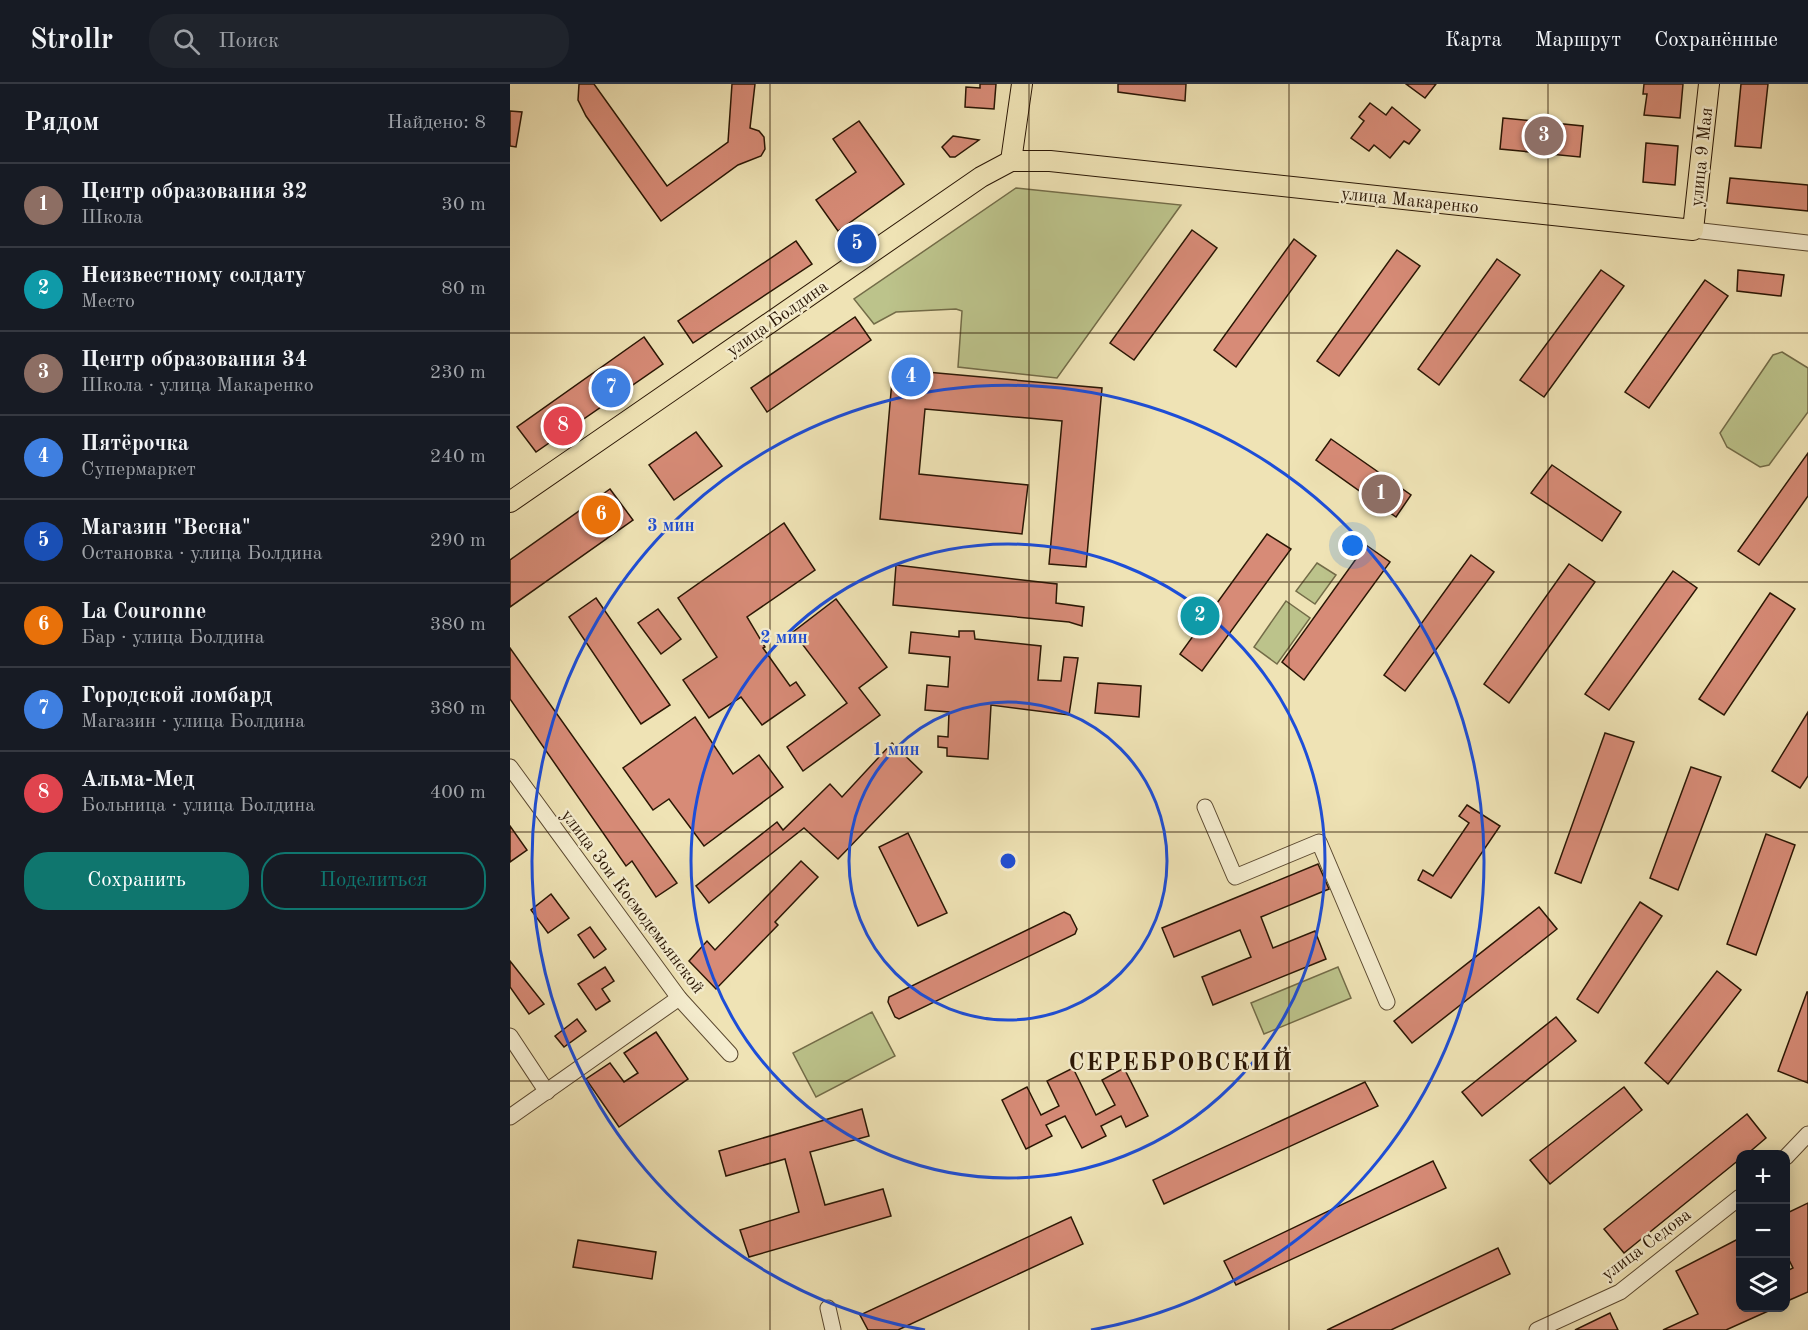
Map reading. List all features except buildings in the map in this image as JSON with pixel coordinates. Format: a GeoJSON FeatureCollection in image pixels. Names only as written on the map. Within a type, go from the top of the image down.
{"type":"FeatureCollection","features":[{"type":"Feature","properties":{"kind":"main road"},"geometry":{"type":"LineString","coordinates":[[1011,161],[1022,84]]}},
{"type":"Feature","properties":{"kind":"main road","name":"улица 9 Мая"},"geometry":{"type":"LineString","coordinates":[[1693,230],[1709,84]]}},
{"type":"Feature","properties":{"kind":"main road","name":"улица Макаренко"},"geometry":{"type":"LineString","coordinates":[[1011,161],[1050,161],[1693,230]]}},
{"type":"Feature","properties":{"kind":"main road","name":"улица Болдина"},"geometry":{"type":"LineString","coordinates":[[510,502],[971,184],[1011,161]]}},
{"type":"Feature","properties":{"kind":"street","name":"улица Макаренко"},"geometry":{"type":"LineString","coordinates":[[1693,230],[1808,243]]}},
{"type":"Feature","properties":{"kind":"street","name":"улица Зои Космодемьянской"},"geometry":{"type":"LineString","coordinates":[[510,767],[679,998],[730,1054]]}},
{"type":"Feature","properties":{"kind":"street"},"geometry":{"type":"LineString","coordinates":[[1205,807],[1235,877],[1319,842],[1387,1002]]}},
{"type":"Feature","properties":{"kind":"street"},"geometry":{"type":"LineString","coordinates":[[510,1118],[679,998]]}},
{"type":"Feature","properties":{"kind":"street"},"geometry":{"type":"LineString","coordinates":[[510,1036],[548,1092]]}},
{"type":"Feature","properties":{"kind":"street"},"geometry":{"type":"LineString","coordinates":[[1790,1152],[1808,1134]]}},
{"type":"Feature","properties":{"kind":"street","name":"улица Седова"},"geometry":{"type":"LineString","coordinates":[[1538,1330],[1620,1292],[1736,1200]]}},
{"type":"Feature","properties":{"kind":"street"},"geometry":{"type":"LineString","coordinates":[[828,1308],[833,1330]]}},
{"type":"Feature","properties":{"kind":"green space"},"geometry":{"type":"Polygon","coordinates":[[[1016,188],[1181,205],[1057,378],[958,367],[962,311],[956,309],[896,312],[874,324],[854,299],[1016,188]]]}},
{"type":"Feature","properties":{"kind":"green space"},"geometry":{"type":"Polygon","coordinates":[[[1782,352],[1808,368],[1808,412],[1769,465],[1760,467],[1727,447],[1720,433],[1773,355],[1782,352]]]}},
{"type":"Feature","properties":{"kind":"green space"},"geometry":{"type":"Polygon","coordinates":[[[1317,563],[1336,575],[1315,604],[1296,591],[1317,563]]]}},
{"type":"Feature","properties":{"kind":"green space"},"geometry":{"type":"Polygon","coordinates":[[[1286,601],[1310,618],[1277,664],[1254,647],[1286,601]]]}},
{"type":"Feature","properties":{"kind":"green space"},"geometry":{"type":"Polygon","coordinates":[[[1338,967],[1351,998],[1264,1034],[1251,1003],[1338,967]]]}},
{"type":"Feature","properties":{"kind":"green space"},"geometry":{"type":"Polygon","coordinates":[[[872,1012],[895,1056],[816,1097],[793,1053],[872,1012]]]}},
{"type":"Feature","properties":{"kind":"place","name":"Центр образования 34"},"geometry":{"type":"Point","coordinates":[1544,136]}},
{"type":"Feature","properties":{"kind":"place","name":"Магазин \"Весна\""},"geometry":{"type":"Point","coordinates":[857,244]}},
{"type":"Feature","properties":{"kind":"place","name":"Пятёрочка"},"geometry":{"type":"Point","coordinates":[911,377]}},
{"type":"Feature","properties":{"kind":"place","name":"Городской ломбард"},"geometry":{"type":"Point","coordinates":[611,388]}},
{"type":"Feature","properties":{"kind":"place","name":"Альма-Мед"},"geometry":{"type":"Point","coordinates":[563,426]}},
{"type":"Feature","properties":{"kind":"place","name":"Центр образования 32"},"geometry":{"type":"Point","coordinates":[1381,494]}},
{"type":"Feature","properties":{"kind":"place","name":"La Couronne"},"geometry":{"type":"Point","coordinates":[601,515]}},
{"type":"Feature","properties":{"kind":"place","name":"Неизвестному солдату"},"geometry":{"type":"Point","coordinates":[1200,616]}},
{"type":"Feature","properties":{"kind":"district","name":"СЕРЕБРОВСКИЙ"},"geometry":{"type":"Point","coordinates":[1181,1062]}}]}
